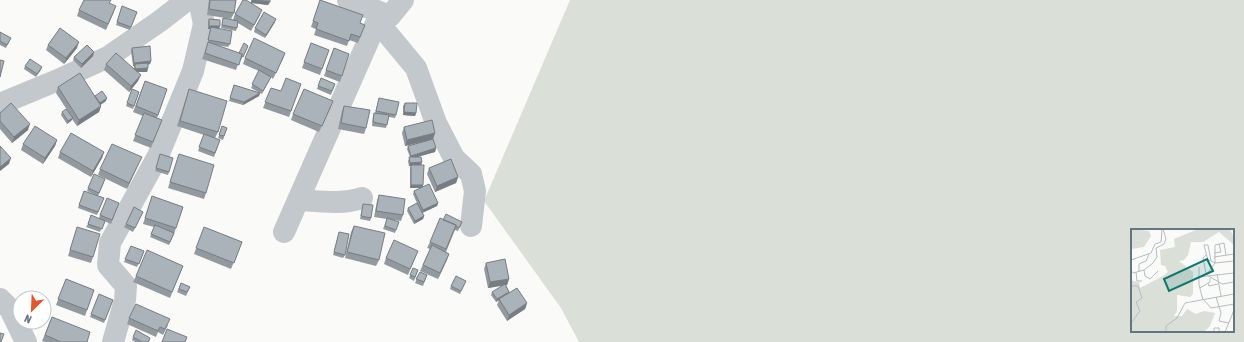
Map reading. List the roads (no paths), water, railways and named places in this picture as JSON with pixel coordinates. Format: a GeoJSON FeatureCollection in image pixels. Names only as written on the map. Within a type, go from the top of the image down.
{"type":"FeatureCollection","features":[{"type":"Feature","properties":{"kind":"street"},"geometry":{"type":"LineString","coordinates":[[0,104],[58,80],[108,56],[160,21],[187,0]]}},
{"type":"Feature","properties":{"kind":"street"},"geometry":{"type":"LineString","coordinates":[[113,342],[125,300],[126,286],[108,265],[110,243],[158,156],[192,71],[204,24],[199,0]]}},
{"type":"Feature","properties":{"kind":"street"},"geometry":{"type":"LineString","coordinates":[[348,0],[390,13],[416,68],[436,123],[454,158],[471,174],[475,191],[471,226]]}},
{"type":"Feature","properties":{"kind":"street"},"geometry":{"type":"LineString","coordinates":[[284,232],[298,200],[390,13]]}},
{"type":"Feature","properties":{"kind":"street"},"geometry":{"type":"LineString","coordinates":[[298,200],[335,202],[353,201],[362,198]]}},
{"type":"Feature","properties":{"kind":"street"},"geometry":{"type":"LineString","coordinates":[[0,299],[10,309],[26,342]]}}]}
